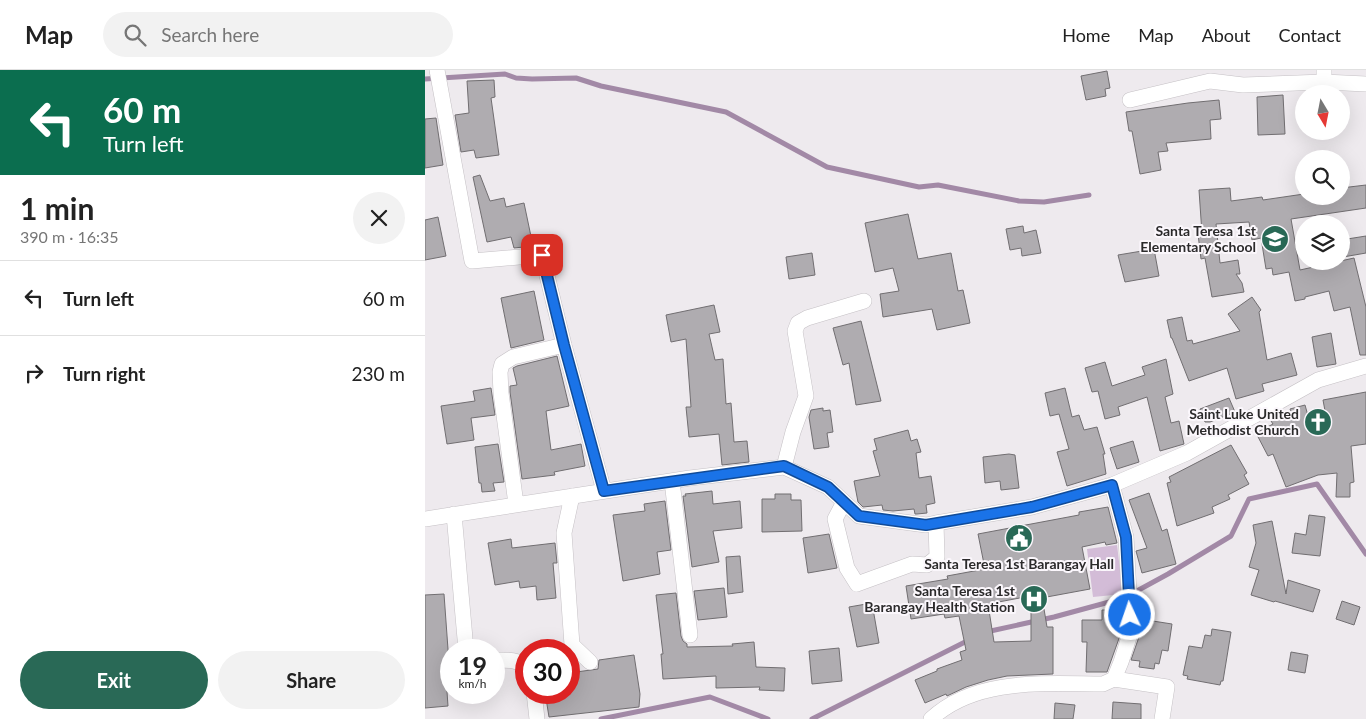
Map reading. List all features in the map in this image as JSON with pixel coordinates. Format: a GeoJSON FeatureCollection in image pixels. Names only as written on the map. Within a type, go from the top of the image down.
{"type":"FeatureCollection","features":[{"type":"Feature","properties":{"kind":"street"},"geometry":{"type":"LineString","coordinates":[[439,74],[472,261],[542,255],[564,345],[604,491]]}},
{"type":"Feature","properties":{"kind":"street"},"geometry":{"type":"LineString","coordinates":[[1131,100],[1210,81],[1243,85],[1324,76],[1366,84]]}},
{"type":"Feature","properties":{"kind":"street"},"geometry":{"type":"LineString","coordinates":[[784,466],[793,432],[806,396],[795,331],[798,323],[807,318],[864,301]]}},
{"type":"Feature","properties":{"kind":"street"},"geometry":{"type":"LineString","coordinates":[[516,504],[501,393],[500,372],[502,364],[513,357],[564,345]]}},
{"type":"Feature","properties":{"kind":"street"},"geometry":{"type":"LineString","coordinates":[[425,519],[604,491],[784,466],[828,487],[859,516],[926,525],[1032,507],[1112,485],[1187,453],[1318,380],[1366,366]]}},
{"type":"Feature","properties":{"kind":"street"},"geometry":{"type":"LineString","coordinates":[[672,481],[690,635]]}},
{"type":"Feature","properties":{"kind":"street"},"geometry":{"type":"LineString","coordinates":[[1112,485],[1126,537],[1131,631],[1114,678]]}},
{"type":"Feature","properties":{"kind":"street"},"geometry":{"type":"LineString","coordinates":[[572,496],[564,533],[572,645],[590,662]]}},
{"type":"Feature","properties":{"kind":"street"},"geometry":{"type":"LineString","coordinates":[[844,502],[835,519],[847,568],[857,584],[912,564],[927,565],[937,557],[936,523]]}},
{"type":"Feature","properties":{"kind":"street"},"geometry":{"type":"LineString","coordinates":[[455,514],[464,639]]}},
{"type":"Feature","properties":{"kind":"street"},"geometry":{"type":"LineString","coordinates":[[931,719],[937,713],[959,700],[993,688],[1015,685],[1103,684],[1114,678],[1167,687],[1162,719]]}},
{"type":"Feature","properties":{"kind":"street"},"geometry":{"type":"LineString","coordinates":[[535,704],[537,719]]}},
{"type":"Feature","properties":{"kind":"shaded area"},"geometry":{"type":"Polygon","coordinates":[[[1117,545],[1123,594],[1093,597],[1087,549],[1117,545]]]}},
{"type":"Feature","properties":{"kind":"building"},"geometry":{"type":"Polygon","coordinates":[[[1107,71],[1110,88],[1105,89],[1106,96],[1086,100],[1081,76],[1107,71]]]}},
{"type":"Feature","properties":{"kind":"building"},"geometry":{"type":"Polygon","coordinates":[[[494,80],[495,97],[491,98],[499,155],[476,158],[474,150],[461,152],[455,115],[469,113],[467,81],[494,80]]]}},
{"type":"Feature","properties":{"kind":"building"},"geometry":{"type":"Polygon","coordinates":[[[1283,95],[1285,134],[1258,135],[1257,97],[1283,95]]]}},
{"type":"Feature","properties":{"kind":"building"},"geometry":{"type":"Polygon","coordinates":[[[1219,100],[1221,119],[1210,120],[1211,139],[1166,143],[1168,151],[1158,152],[1161,170],[1140,174],[1132,131],[1129,131],[1126,112],[1219,100]]]}},
{"type":"Feature","properties":{"kind":"building"},"geometry":{"type":"Polygon","coordinates":[[[436,118],[443,165],[425,168],[425,119],[436,118]]]}},
{"type":"Feature","properties":{"kind":"building"},"geometry":{"type":"Polygon","coordinates":[[[480,175],[490,201],[504,198],[506,207],[524,203],[533,246],[514,248],[511,237],[487,242],[473,177],[480,175]]]}},
{"type":"Feature","properties":{"kind":"building"},"geometry":{"type":"Polygon","coordinates":[[[1366,185],[1366,208],[1318,215],[1295,215],[1295,218],[1291,219],[1295,242],[1295,270],[1350,270],[1350,259],[1354,258],[1366,307],[1366,355],[1360,355],[1350,307],[1334,311],[1329,291],[1295,301],[1289,272],[1273,275],[1272,268],[1266,269],[1261,238],[1252,240],[1249,222],[1216,224],[1220,263],[1238,260],[1240,274],[1236,274],[1242,283],[1244,292],[1212,297],[1205,258],[1201,259],[1198,234],[1202,234],[1199,190],[1230,188],[1231,201],[1262,197],[1263,200],[1295,195],[1295,205],[1350,205],[1350,187],[1366,185]]]}},
{"type":"Feature","properties":{"kind":"building"},"geometry":{"type":"Polygon","coordinates":[[[908,214],[918,259],[951,253],[958,291],[963,290],[970,323],[937,330],[932,309],[883,317],[880,294],[899,291],[893,268],[875,272],[865,223],[908,214]]]}},
{"type":"Feature","properties":{"kind":"building"},"geometry":{"type":"Polygon","coordinates":[[[438,217],[446,256],[425,260],[425,220],[438,217]]]}},
{"type":"Feature","properties":{"kind":"building"},"geometry":{"type":"Polygon","coordinates":[[[1023,226],[1024,233],[1036,230],[1041,253],[1022,256],[1021,248],[1010,250],[1006,229],[1023,226]]]}},
{"type":"Feature","properties":{"kind":"building"},"geometry":{"type":"Polygon","coordinates":[[[1366,236],[1366,253],[1350,256],[1350,239],[1366,236]]]}},
{"type":"Feature","properties":{"kind":"building"},"geometry":{"type":"Polygon","coordinates":[[[1154,249],[1159,276],[1125,282],[1118,255],[1154,249]]]}},
{"type":"Feature","properties":{"kind":"building"},"geometry":{"type":"Polygon","coordinates":[[[812,253],[815,275],[789,279],[786,257],[812,253]]]}},
{"type":"Feature","properties":{"kind":"building"},"geometry":{"type":"Polygon","coordinates":[[[534,291],[544,340],[511,348],[501,298],[534,291]]]}},
{"type":"Feature","properties":{"kind":"building"},"geometry":{"type":"Polygon","coordinates":[[[1252,297],[1261,310],[1259,312],[1267,360],[1291,353],[1297,375],[1262,384],[1264,391],[1236,399],[1227,368],[1189,381],[1171,338],[1167,320],[1182,317],[1187,341],[1192,340],[1193,344],[1240,331],[1228,314],[1252,297]]]}},
{"type":"Feature","properties":{"kind":"building"},"geometry":{"type":"Polygon","coordinates":[[[714,305],[720,332],[709,334],[715,360],[723,359],[726,404],[731,403],[734,442],[747,441],[749,462],[722,465],[719,434],[689,437],[686,407],[691,407],[686,339],[671,342],[666,315],[714,305]]]}},
{"type":"Feature","properties":{"kind":"building"},"geometry":{"type":"Polygon","coordinates":[[[861,321],[881,401],[856,405],[849,363],[843,365],[833,328],[861,321]]]}},
{"type":"Feature","properties":{"kind":"building"},"geometry":{"type":"Polygon","coordinates":[[[1331,333],[1336,364],[1317,367],[1312,337],[1331,333]]]}},
{"type":"Feature","properties":{"kind":"building"},"geometry":{"type":"Polygon","coordinates":[[[557,356],[569,406],[546,411],[551,450],[581,444],[585,466],[554,472],[555,475],[522,479],[510,392],[510,386],[517,385],[513,368],[557,356]]]}},
{"type":"Feature","properties":{"kind":"building"},"geometry":{"type":"Polygon","coordinates":[[[1166,359],[1173,394],[1165,397],[1171,423],[1179,421],[1184,444],[1160,451],[1147,397],[1118,407],[1120,415],[1105,419],[1098,391],[1092,392],[1085,368],[1105,362],[1112,386],[1145,375],[1142,367],[1166,359]]]}},
{"type":"Feature","properties":{"kind":"building"},"geometry":{"type":"Polygon","coordinates":[[[491,388],[495,415],[471,418],[474,440],[447,444],[441,406],[475,401],[473,391],[491,388]]]}},
{"type":"Feature","properties":{"kind":"building"},"geometry":{"type":"Polygon","coordinates":[[[1065,388],[1072,417],[1079,415],[1084,430],[1097,427],[1105,454],[1103,454],[1106,474],[1067,486],[1057,452],[1069,449],[1059,414],[1050,416],[1045,393],[1065,388]]]}},
{"type":"Feature","properties":{"kind":"building"},"geometry":{"type":"Polygon","coordinates":[[[1366,392],[1366,444],[1351,446],[1354,482],[1350,483],[1350,497],[1336,497],[1337,473],[1318,475],[1286,487],[1273,454],[1268,456],[1256,433],[1273,424],[1271,421],[1291,412],[1290,409],[1305,405],[1312,430],[1328,427],[1323,400],[1366,392]]]}},
{"type":"Feature","properties":{"kind":"building"},"geometry":{"type":"Polygon","coordinates":[[[1229,398],[1235,412],[1210,422],[1205,422],[1200,409],[1229,398]]]}},
{"type":"Feature","properties":{"kind":"building"},"geometry":{"type":"Polygon","coordinates":[[[823,408],[823,411],[830,410],[833,432],[827,433],[829,447],[814,449],[809,417],[811,410],[823,408]]]}},
{"type":"Feature","properties":{"kind":"building"},"geometry":{"type":"Polygon","coordinates":[[[908,430],[911,441],[917,439],[921,452],[916,453],[919,478],[931,476],[935,503],[926,505],[927,513],[917,514],[915,514],[914,509],[893,511],[883,510],[882,505],[863,507],[858,502],[854,481],[880,476],[873,451],[877,450],[874,439],[908,430]]]}},
{"type":"Feature","properties":{"kind":"building"},"geometry":{"type":"Polygon","coordinates":[[[1133,441],[1139,462],[1117,469],[1110,448],[1133,441]]]}},
{"type":"Feature","properties":{"kind":"building"},"geometry":{"type":"Polygon","coordinates":[[[498,444],[504,482],[493,483],[495,491],[482,492],[481,483],[479,483],[475,447],[498,444]]]}},
{"type":"Feature","properties":{"kind":"building"},"geometry":{"type":"Polygon","coordinates":[[[1231,445],[1247,473],[1244,475],[1249,484],[1228,495],[1230,499],[1212,507],[1214,513],[1177,526],[1167,483],[1171,482],[1169,477],[1231,445]]]}},
{"type":"Feature","properties":{"kind":"building"},"geometry":{"type":"Polygon","coordinates":[[[1015,455],[1019,488],[1001,490],[1000,481],[985,483],[983,457],[1015,455]]]}},
{"type":"Feature","properties":{"kind":"building"},"geometry":{"type":"Polygon","coordinates":[[[712,491],[713,504],[740,501],[742,528],[713,531],[719,562],[692,567],[683,496],[686,496],[685,494],[712,491]]]}},
{"type":"Feature","properties":{"kind":"building"},"geometry":{"type":"Polygon","coordinates":[[[1149,493],[1162,531],[1167,529],[1176,564],[1142,573],[1136,551],[1147,548],[1129,500],[1149,493]]]}},
{"type":"Feature","properties":{"kind":"building"},"geometry":{"type":"Polygon","coordinates":[[[775,494],[791,494],[791,500],[801,500],[802,531],[762,532],[762,499],[775,499],[775,494]]]}},
{"type":"Feature","properties":{"kind":"building"},"geometry":{"type":"Polygon","coordinates":[[[665,501],[671,550],[657,552],[660,574],[623,581],[613,515],[645,511],[644,504],[665,501]]]}},
{"type":"Feature","properties":{"kind":"building"},"geometry":{"type":"Polygon","coordinates":[[[1108,507],[1117,543],[1106,545],[1105,542],[1082,547],[1090,589],[1025,601],[1025,597],[988,604],[994,642],[1031,641],[1031,609],[1044,609],[1047,627],[1053,627],[1053,674],[1007,676],[988,680],[925,703],[915,680],[937,671],[937,669],[962,660],[960,652],[966,650],[959,616],[945,618],[944,614],[911,619],[906,586],[948,579],[947,576],[985,569],[978,534],[1079,515],[1079,512],[1108,507]]]}},
{"type":"Feature","properties":{"kind":"building"},"geometry":{"type":"Polygon","coordinates":[[[1309,515],[1325,517],[1320,556],[1292,553],[1295,533],[1306,535],[1309,515]]]}},
{"type":"Feature","properties":{"kind":"building"},"geometry":{"type":"Polygon","coordinates":[[[1272,521],[1286,594],[1288,580],[1320,590],[1313,612],[1251,595],[1259,570],[1249,567],[1256,543],[1253,525],[1272,521]]]}},
{"type":"Feature","properties":{"kind":"building"},"geometry":{"type":"Polygon","coordinates":[[[829,534],[837,568],[808,573],[803,538],[829,534]]]}},
{"type":"Feature","properties":{"kind":"building"},"geometry":{"type":"Polygon","coordinates":[[[511,539],[512,548],[555,543],[557,563],[553,563],[556,598],[537,600],[536,586],[520,588],[519,581],[495,585],[488,543],[511,539]]]}},
{"type":"Feature","properties":{"kind":"building"},"geometry":{"type":"Polygon","coordinates":[[[740,556],[743,592],[728,594],[726,557],[740,556]]]}},
{"type":"Feature","properties":{"kind":"building"},"geometry":{"type":"Polygon","coordinates":[[[724,588],[727,617],[698,620],[694,591],[724,588]]]}},
{"type":"Feature","properties":{"kind":"building"},"geometry":{"type":"Polygon","coordinates":[[[676,593],[681,636],[687,647],[733,646],[732,644],[754,642],[756,667],[785,668],[784,691],[759,690],[760,687],[716,688],[716,676],[663,679],[661,654],[663,654],[656,595],[676,593]]]}},
{"type":"Feature","properties":{"kind":"building"},"geometry":{"type":"Polygon","coordinates":[[[444,594],[447,639],[440,639],[440,704],[448,704],[448,706],[425,708],[425,595],[444,594]]]}},
{"type":"Feature","properties":{"kind":"building"},"geometry":{"type":"Polygon","coordinates":[[[1342,601],[1360,607],[1354,625],[1336,619],[1342,601]]]}},
{"type":"Feature","properties":{"kind":"building"},"geometry":{"type":"Polygon","coordinates":[[[872,603],[879,643],[857,647],[849,607],[872,603]]]}},
{"type":"Feature","properties":{"kind":"building"},"geometry":{"type":"Polygon","coordinates":[[[1102,610],[1121,610],[1122,630],[1107,672],[1086,672],[1087,642],[1082,642],[1082,620],[1102,620],[1102,610]]]}},
{"type":"Feature","properties":{"kind":"building"},"geometry":{"type":"Polygon","coordinates":[[[1140,619],[1172,624],[1168,651],[1162,650],[1159,664],[1155,663],[1154,669],[1139,667],[1140,661],[1131,660],[1140,634],[1140,619]]]}},
{"type":"Feature","properties":{"kind":"building"},"geometry":{"type":"Polygon","coordinates":[[[1212,629],[1231,632],[1223,681],[1221,681],[1220,685],[1187,679],[1188,676],[1183,675],[1189,646],[1202,648],[1205,635],[1211,636],[1212,629]]]}},
{"type":"Feature","properties":{"kind":"building"},"geometry":{"type":"Polygon","coordinates":[[[839,648],[842,681],[812,684],[809,651],[839,648]]]}},
{"type":"Feature","properties":{"kind":"building"},"geometry":{"type":"Polygon","coordinates":[[[1291,652],[1308,655],[1305,673],[1288,670],[1291,652]]]}},
{"type":"Feature","properties":{"kind":"building"},"geometry":{"type":"Polygon","coordinates":[[[634,655],[640,694],[639,707],[549,717],[547,704],[580,704],[580,671],[598,669],[599,660],[634,655]]]}},
{"type":"Feature","properties":{"kind":"building"},"geometry":{"type":"Polygon","coordinates":[[[1113,702],[1141,704],[1141,719],[1112,719],[1113,702]]]}},
{"type":"Feature","properties":{"kind":"building"},"geometry":{"type":"Polygon","coordinates":[[[1055,703],[1075,705],[1073,719],[1054,719],[1055,703]]]}},
{"type":"Feature","properties":{"kind":"waterway"},"geometry":{"type":"LineString","coordinates":[[425,79],[505,74],[516,78],[532,79],[576,78],[601,86],[726,112],[827,167],[919,187],[938,185],[1019,201],[1044,202],[1089,195]]}},
{"type":"Feature","properties":{"kind":"waterway"},"geometry":{"type":"LineString","coordinates":[[986,632],[1054,617],[1124,598],[1231,536],[1249,499],[1317,484],[1366,554]]}},
{"type":"Feature","properties":{"kind":"waterway"},"geometry":{"type":"LineString","coordinates":[[812,719],[969,640]]}},
{"type":"Feature","properties":{"kind":"waterway"},"geometry":{"type":"LineString","coordinates":[[601,719],[710,697],[768,719]]}},
{"type":"Feature","properties":{"kind":"place","name":"Santa Teresa 1st Elementary School"},"geometry":{"type":"Point","coordinates":[1275,239]}},
{"type":"Feature","properties":{"kind":"place","name":"Saint Luke United Methodist Church"},"geometry":{"type":"Point","coordinates":[1318,422]}},
{"type":"Feature","properties":{"kind":"place","name":"Santa Teresa 1st Barangay Hall"},"geometry":{"type":"Point","coordinates":[1019,538]}},
{"type":"Feature","properties":{"kind":"place","name":"Santa Teresa 1st Barangay Health Station"},"geometry":{"type":"Point","coordinates":[1034,599]}},
{"type":"Feature","properties":{"kind":"route"},"geometry":{"type":"LineString","coordinates":[[542,255],[564,345],[604,491],[784,466],[828,487],[859,516],[926,525],[1032,507],[1112,485],[1126,537],[1130,615]]}}]}
